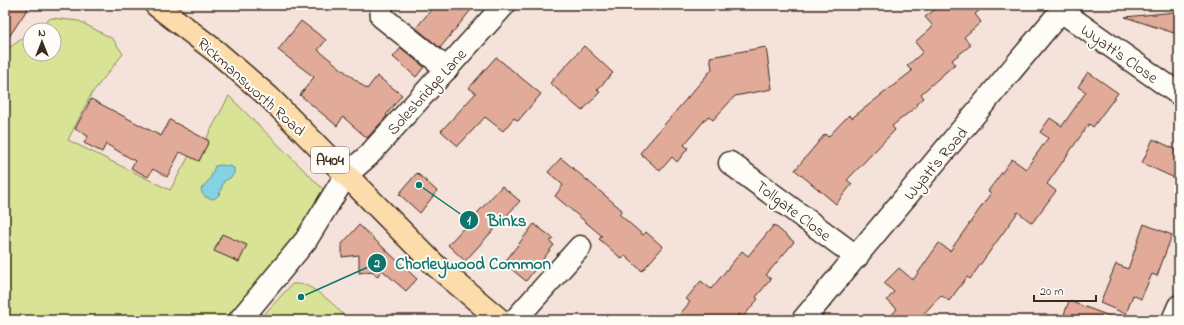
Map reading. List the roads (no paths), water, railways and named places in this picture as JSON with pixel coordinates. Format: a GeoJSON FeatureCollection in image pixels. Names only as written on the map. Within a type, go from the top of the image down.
{"type":"FeatureCollection","features":[{"type":"Feature","properties":{"kind":"main road","name":"Rickmansworth Road"},"geometry":{"type":"LineString","coordinates":[[156,5],[218,53],[269,97],[436,266],[500,320]]}},
{"type":"Feature","properties":{"kind":"street"},"geometry":{"type":"LineString","coordinates":[[381,5],[382,17],[447,69]]}},
{"type":"Feature","properties":{"kind":"street","name":"Solesbridge Lane"},"geometry":{"type":"LineString","coordinates":[[240,320],[306,240],[346,175],[368,156],[504,5]]}},
{"type":"Feature","properties":{"kind":"street","name":"Wyatt's Close"},"geometry":{"type":"LineString","coordinates":[[1064,8],[1179,94]]}},
{"type":"Feature","properties":{"kind":"street","name":"Wyatt's Road"},"geometry":{"type":"LineString","coordinates":[[803,320],[1064,8]]}},
{"type":"Feature","properties":{"kind":"street","name":"Tollgate Close"},"geometry":{"type":"LineString","coordinates":[[730,163],[857,257]]}},
{"type":"Feature","properties":{"kind":"street"},"geometry":{"type":"LineString","coordinates":[[515,320],[580,247]]}},
{"type":"Feature","properties":{"kind":"street"},"geometry":{"type":"LineString","coordinates":[[1174,320],[1179,306]]}},
{"type":"Feature","properties":{"kind":"water"},"geometry":{"type":"Polygon","coordinates":[[[220,165],[234,168],[234,174],[224,181],[219,195],[214,199],[207,198],[202,194],[201,189],[210,179],[215,166],[220,165]]]}},
{"type":"Feature","properties":{"kind":"place","name":"Binks"},"geometry":{"type":"Point","coordinates":[419,185]}},
{"type":"Feature","properties":{"kind":"place","name":"Chorleywood Common"},"geometry":{"type":"Point","coordinates":[301,297]}}]}
